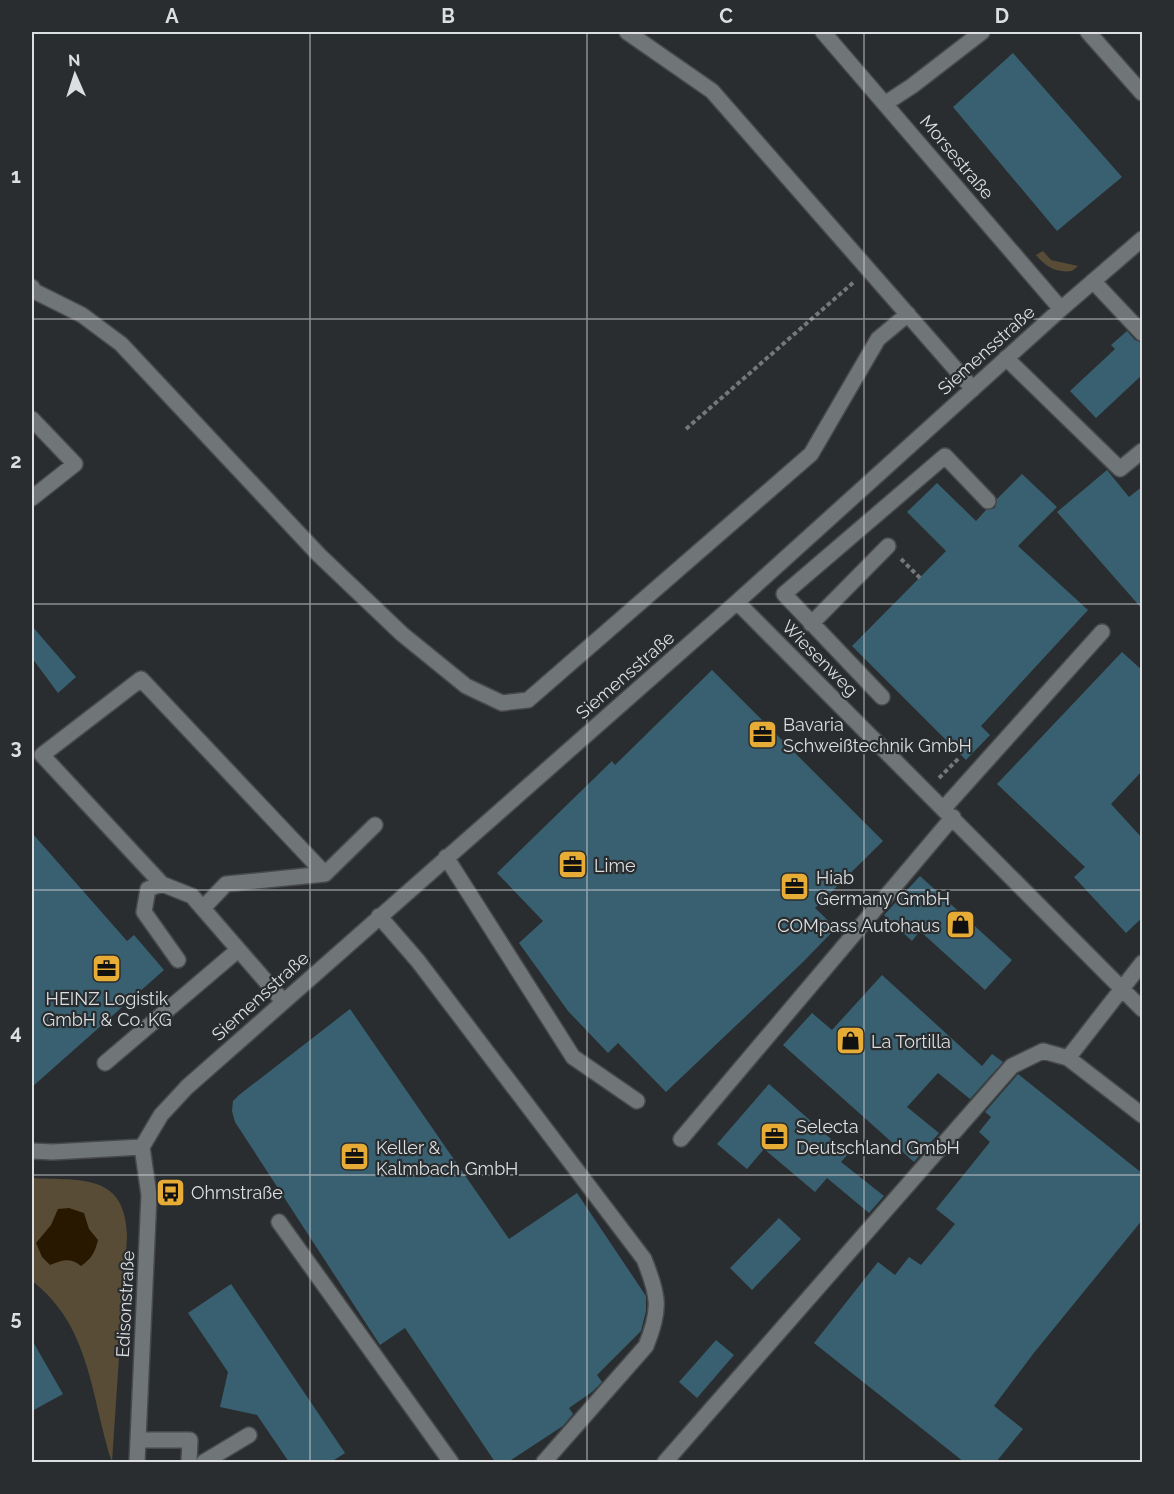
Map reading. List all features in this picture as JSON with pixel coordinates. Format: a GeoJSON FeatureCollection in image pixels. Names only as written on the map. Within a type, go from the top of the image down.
{"type":"FeatureCollection","features":[{"type":"Feature","properties":{"kind":"street"},"geometry":{"type":"LineString","coordinates":[[627,32],[712,91],[973,389]]}},
{"type":"Feature","properties":{"kind":"street","name":"Morsestraße"},"geometry":{"type":"LineString","coordinates":[[823,32],[1061,309]]}},
{"type":"Feature","properties":{"kind":"street"},"geometry":{"type":"LineString","coordinates":[[886,103],[982,32]]}},
{"type":"Feature","properties":{"kind":"street"},"geometry":{"type":"LineString","coordinates":[[1088,32],[1143,93]]}},
{"type":"Feature","properties":{"kind":"street","name":"Siemensstraße"},"geometry":{"type":"LineString","coordinates":[[142,1147],[161,1115],[187,1087],[737,602],[1006,358],[1143,239]]}},
{"type":"Feature","properties":{"kind":"street"},"geometry":{"type":"LineString","coordinates":[[1093,281],[1143,333]]}},
{"type":"Feature","properties":{"kind":"street"},"geometry":{"type":"LineString","coordinates":[[32,287],[34,291],[82,315],[121,344],[319,555],[393,626],[466,686],[502,703],[528,700],[811,454],[878,339],[908,314]]}},
{"type":"Feature","properties":{"kind":"street"},"geometry":{"type":"LineString","coordinates":[[1006,358],[1120,469],[1143,451]]}},
{"type":"Feature","properties":{"kind":"street"},"geometry":{"type":"LineString","coordinates":[[32,419],[75,464],[32,498]]}},
{"type":"Feature","properties":{"kind":"street"},"geometry":{"type":"LineString","coordinates":[[882,697],[780,590],[945,456],[988,501]]}},
{"type":"Feature","properties":{"kind":"street"},"geometry":{"type":"LineString","coordinates":[[811,624],[888,546]]}},
{"type":"Feature","properties":{"kind":"street","name":"Wiesenweg"},"geometry":{"type":"LineString","coordinates":[[737,602],[1143,1009]]}},
{"type":"Feature","properties":{"kind":"street"},"geometry":{"type":"LineString","coordinates":[[681,1139],[948,813],[1102,632]]}},
{"type":"Feature","properties":{"kind":"street"},"geometry":{"type":"LineString","coordinates":[[283,1001],[192,896],[162,884],[42,755],[141,679],[325,874]]}},
{"type":"Feature","properties":{"kind":"street"},"geometry":{"type":"LineString","coordinates":[[202,908],[226,884],[325,874],[375,825]]}},
{"type":"Feature","properties":{"kind":"street"},"geometry":{"type":"LineString","coordinates":[[446,857],[573,1057],[637,1101]]}},
{"type":"Feature","properties":{"kind":"street"},"geometry":{"type":"LineString","coordinates":[[162,884],[148,889],[144,912],[178,960]]}},
{"type":"Feature","properties":{"kind":"street"},"geometry":{"type":"LineString","coordinates":[[379,916],[418,961],[644,1259],[652,1279],[658,1305],[655,1324],[646,1346],[544,1462]]}},
{"type":"Feature","properties":{"kind":"street"},"geometry":{"type":"LineString","coordinates":[[105,1063],[238,950]]}},
{"type":"Feature","properties":{"kind":"street"},"geometry":{"type":"LineString","coordinates":[[1068,1058],[1143,963]]}},
{"type":"Feature","properties":{"kind":"street"},"geometry":{"type":"LineString","coordinates":[[665,1462],[1012,1066],[1043,1051],[1068,1058],[1143,1115]]}},
{"type":"Feature","properties":{"kind":"street"},"geometry":{"type":"LineString","coordinates":[[32,1151],[142,1147]]}},
{"type":"Feature","properties":{"kind":"street","name":"Edisonstraße"},"geometry":{"type":"LineString","coordinates":[[137,1462],[149,1195],[142,1147]]}},
{"type":"Feature","properties":{"kind":"street"},"geometry":{"type":"LineString","coordinates":[[279,1222],[451,1462]]}},
{"type":"Feature","properties":{"kind":"street"},"geometry":{"type":"LineString","coordinates":[[204,1462],[249,1435]]}},
{"type":"Feature","properties":{"kind":"street"},"geometry":{"type":"LineString","coordinates":[[138,1440],[190,1440],[189,1462]]}},
{"type":"Feature","properties":{"kind":"path"},"geometry":{"type":"LineString","coordinates":[[686,429],[868,269]]}},
{"type":"Feature","properties":{"kind":"path"},"geometry":{"type":"LineString","coordinates":[[938,779],[962,756]]}},
{"type":"Feature","properties":{"kind":"shaded area"},"geometry":{"type":"Polygon","coordinates":[[[1043,251],[1051,260],[1078,266],[1072,271],[1052,268],[1036,255],[1043,251]]]}},
{"type":"Feature","properties":{"kind":"shaded area"},"geometry":{"type":"Polygon","coordinates":[[[32,1178],[67,1179],[97,1184],[109,1191],[118,1201],[125,1216],[127,1237],[112,1462],[78,1341],[52,1299],[32,1281],[32,1178]]]}},
{"type":"Feature","properties":{"kind":"shaded area"},"geometry":{"type":"Polygon","coordinates":[[[69,1208],[84,1213],[89,1229],[98,1240],[97,1245],[92,1255],[81,1266],[66,1260],[50,1265],[42,1257],[36,1243],[51,1225],[58,1209],[69,1208]]]}},
{"type":"Feature","properties":{"kind":"building"},"geometry":{"type":"Polygon","coordinates":[[[1013,53],[1122,177],[1057,231],[953,107],[1013,53]]]}},
{"type":"Feature","properties":{"kind":"building"},"geometry":{"type":"Polygon","coordinates":[[[1127,331],[1135,340],[1143,343],[1143,374],[1096,418],[1070,391],[1115,349],[1111,345],[1127,331]]]}},
{"type":"Feature","properties":{"kind":"building"},"geometry":{"type":"Polygon","coordinates":[[[1107,470],[1129,497],[1143,486],[1143,610],[1057,512],[1107,470]]]}},
{"type":"Feature","properties":{"kind":"building"},"geometry":{"type":"Polygon","coordinates":[[[1022,474],[1057,507],[1018,546],[1088,610],[981,726],[990,735],[966,760],[852,646],[946,551],[907,512],[937,483],[976,521],[986,510],[995,508],[997,499],[1022,474]]]}},
{"type":"Feature","properties":{"kind":"building"},"geometry":{"type":"Polygon","coordinates":[[[32,626],[76,677],[58,693],[32,658],[32,626]]]}},
{"type":"Feature","properties":{"kind":"building"},"geometry":{"type":"Polygon","coordinates":[[[1122,652],[1143,671],[1143,770],[1111,804],[1143,839],[1143,917],[1126,933],[1074,877],[1085,867],[997,784],[1122,652]]]}},
{"type":"Feature","properties":{"kind":"building"},"geometry":{"type":"Polygon","coordinates":[[[712,670],[883,841],[815,908],[836,928],[666,1092],[618,1043],[608,1053],[568,1011],[519,943],[543,921],[497,873],[612,761],[615,765],[712,670]]]}},
{"type":"Feature","properties":{"kind":"building"},"geometry":{"type":"Polygon","coordinates":[[[32,833],[127,941],[134,935],[164,970],[32,1087],[32,833]]]}},
{"type":"Feature","properties":{"kind":"building"},"geometry":{"type":"Polygon","coordinates":[[[920,876],[1012,960],[985,990],[920,931],[912,941],[884,915],[920,876]]]}},
{"type":"Feature","properties":{"kind":"building"},"geometry":{"type":"Polygon","coordinates":[[[882,975],[982,1066],[992,1054],[1003,1062],[970,1099],[938,1073],[907,1107],[939,1133],[914,1162],[783,1045],[812,1013],[832,1030],[882,975]]]}},
{"type":"Feature","properties":{"kind":"building"},"geometry":{"type":"Polygon","coordinates":[[[350,1009],[509,1239],[577,1193],[646,1296],[646,1311],[641,1331],[597,1375],[602,1382],[569,1408],[573,1414],[563,1426],[508,1462],[495,1462],[405,1328],[380,1345],[235,1122],[232,1111],[233,1101],[239,1095],[350,1009]]]}},
{"type":"Feature","properties":{"kind":"building"},"geometry":{"type":"Polygon","coordinates":[[[1018,1074],[1143,1174],[1143,1219],[1033,1354],[994,1406],[1023,1429],[996,1462],[964,1462],[814,1343],[878,1262],[895,1275],[909,1257],[921,1265],[955,1224],[936,1209],[990,1142],[979,1132],[991,1117],[985,1112],[1018,1074]]]}},
{"type":"Feature","properties":{"kind":"building"},"geometry":{"type":"Polygon","coordinates":[[[769,1084],[848,1154],[841,1162],[884,1196],[869,1213],[827,1178],[815,1192],[764,1149],[747,1169],[717,1144],[769,1084]]]}},
{"type":"Feature","properties":{"kind":"building"},"geometry":{"type":"Polygon","coordinates":[[[779,1218],[801,1239],[752,1290],[730,1268],[779,1218]]]}},
{"type":"Feature","properties":{"kind":"building"},"geometry":{"type":"Polygon","coordinates":[[[231,1284],[345,1453],[331,1462],[289,1462],[257,1415],[220,1407],[228,1372],[188,1313],[231,1284]]]}},
{"type":"Feature","properties":{"kind":"building"},"geometry":{"type":"Polygon","coordinates":[[[32,1340],[63,1394],[32,1411],[32,1340]]]}},
{"type":"Feature","properties":{"kind":"building"},"geometry":{"type":"Polygon","coordinates":[[[716,1340],[734,1355],[697,1398],[679,1382],[716,1340]]]}},
{"type":"Feature","properties":{"kind":"place","name":"Bavaria Schweißtechnik GmbH"},"geometry":{"type":"Point","coordinates":[762,734]}},
{"type":"Feature","properties":{"kind":"place","name":"Lime"},"geometry":{"type":"Point","coordinates":[573,865]}},
{"type":"Feature","properties":{"kind":"place","name":"Hiab Germany GmbH"},"geometry":{"type":"Point","coordinates":[795,887]}},
{"type":"Feature","properties":{"kind":"place","name":"COMpass Autohaus"},"geometry":{"type":"Point","coordinates":[961,925]}},
{"type":"Feature","properties":{"kind":"place","name":"HEINZ Logistik GmbH & Co. KG"},"geometry":{"type":"Point","coordinates":[107,969]}},
{"type":"Feature","properties":{"kind":"place","name":"La Tortilla"},"geometry":{"type":"Point","coordinates":[850,1041]}},
{"type":"Feature","properties":{"kind":"place","name":"Selecta Deutschland GmbH"},"geometry":{"type":"Point","coordinates":[775,1136]}},
{"type":"Feature","properties":{"kind":"place","name":"Keller & Kalmbach GmbH"},"geometry":{"type":"Point","coordinates":[355,1157]}},
{"type":"Feature","properties":{"kind":"place","name":"Ohmstraße"},"geometry":{"type":"Point","coordinates":[170,1192]}}]}
